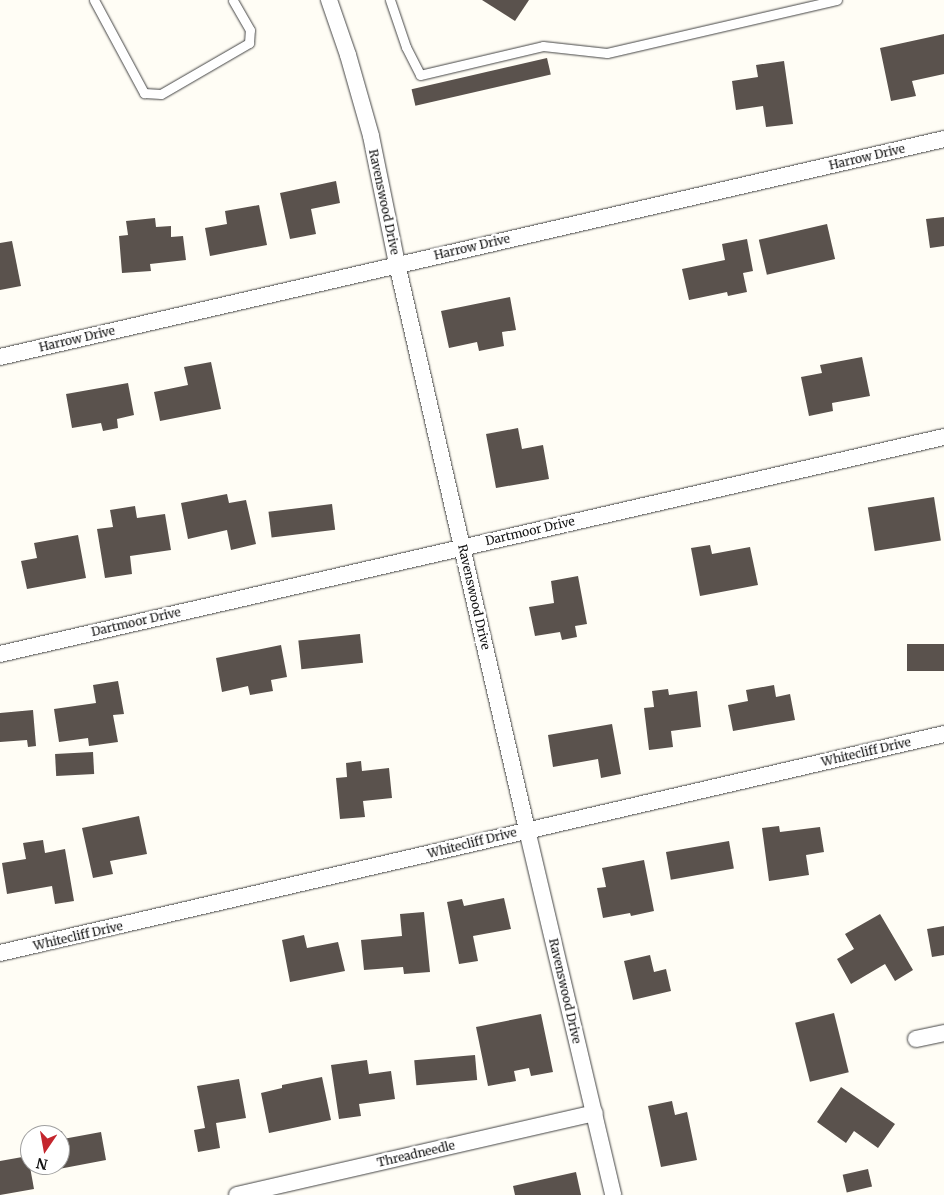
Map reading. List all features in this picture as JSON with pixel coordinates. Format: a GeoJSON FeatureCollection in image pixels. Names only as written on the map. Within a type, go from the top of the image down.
{"type":"FeatureCollection","features":[{"type":"Feature","properties":{"kind":"street","name":"Ravenswood Drive"},"geometry":{"type":"LineString","coordinates":[[328,0],[348,55],[370,136],[397,264],[613,1195]]}},
{"type":"Feature","properties":{"kind":"street","name":"Harrow Drive"},"geometry":{"type":"LineString","coordinates":[[0,357],[944,139]]}},
{"type":"Feature","properties":{"kind":"street","name":"Dartmoor Drive"},"geometry":{"type":"LineString","coordinates":[[0,654],[462,546],[944,437]]}},
{"type":"Feature","properties":{"kind":"street","name":"Whitecliff Drive"},"geometry":{"type":"LineString","coordinates":[[0,954],[944,734]]}},
{"type":"Feature","properties":{"kind":"street"},"geometry":{"type":"LineString","coordinates":[[916,1039],[944,1033]]}},
{"type":"Feature","properties":{"kind":"street","name":"Threadneedle"},"geometry":{"type":"LineString","coordinates":[[237,1195],[594,1113]]}},
{"type":"Feature","properties":{"kind":"lane"},"geometry":{"type":"LineString","coordinates":[[94,0],[144,93],[162,94],[249,43],[250,30],[233,0]]}},
{"type":"Feature","properties":{"kind":"lane"},"geometry":{"type":"LineString","coordinates":[[390,0],[406,47],[420,75],[543,46],[607,53],[837,0]]}},
{"type":"Feature","properties":{"kind":"building"},"geometry":{"type":"Polygon","coordinates":[[[482,0],[529,0],[515,21],[482,0]]]}},
{"type":"Feature","properties":{"kind":"building"},"geometry":{"type":"Polygon","coordinates":[[[944,34],[944,74],[912,81],[916,96],[891,101],[880,48],[944,34]]]}},
{"type":"Feature","properties":{"kind":"building"},"geometry":{"type":"Polygon","coordinates":[[[547,58],[551,75],[415,106],[412,89],[547,58]]]}},
{"type":"Feature","properties":{"kind":"building"},"geometry":{"type":"Polygon","coordinates":[[[784,61],[793,124],[766,127],[763,106],[736,110],[732,81],[758,77],[756,65],[784,61]]]}},
{"type":"Feature","properties":{"kind":"building"},"geometry":{"type":"Polygon","coordinates":[[[336,181],[340,203],[311,209],[316,234],[290,239],[280,193],[336,181]]]}},
{"type":"Feature","properties":{"kind":"building"},"geometry":{"type":"Polygon","coordinates":[[[259,205],[267,245],[210,256],[205,228],[227,224],[225,211],[259,205]]]}},
{"type":"Feature","properties":{"kind":"building"},"geometry":{"type":"Polygon","coordinates":[[[944,217],[944,246],[930,248],[926,219],[944,217]]]}},
{"type":"Feature","properties":{"kind":"building"},"geometry":{"type":"Polygon","coordinates":[[[155,218],[156,227],[171,226],[171,237],[183,236],[186,260],[150,264],[151,271],[122,273],[119,236],[128,235],[126,221],[155,218]]]}},
{"type":"Feature","properties":{"kind":"building"},"geometry":{"type":"Polygon","coordinates":[[[827,224],[835,259],[767,275],[759,240],[827,224]]]}},
{"type":"Feature","properties":{"kind":"building"},"geometry":{"type":"Polygon","coordinates":[[[747,239],[753,271],[743,273],[747,292],[728,296],[727,292],[689,300],[682,269],[725,260],[722,244],[747,239]]]}},
{"type":"Feature","properties":{"kind":"building"},"geometry":{"type":"Polygon","coordinates":[[[12,241],[21,286],[0,290],[0,243],[12,241]]]}},
{"type":"Feature","properties":{"kind":"building"},"geometry":{"type":"Polygon","coordinates":[[[510,297],[516,330],[502,332],[504,346],[479,351],[477,342],[449,348],[441,311],[510,297]]]}},
{"type":"Feature","properties":{"kind":"building"},"geometry":{"type":"Polygon","coordinates":[[[862,357],[870,396],[832,403],[833,411],[809,416],[801,377],[822,373],[820,365],[862,357]]]}},
{"type":"Feature","properties":{"kind":"building"},"geometry":{"type":"Polygon","coordinates":[[[211,362],[221,409],[160,421],[154,392],[188,385],[184,367],[211,362]]]}},
{"type":"Feature","properties":{"kind":"building"},"geometry":{"type":"Polygon","coordinates":[[[128,383],[134,415],[117,419],[118,428],[103,431],[101,423],[72,428],[66,394],[128,383]]]}},
{"type":"Feature","properties":{"kind":"building"},"geometry":{"type":"Polygon","coordinates":[[[518,428],[522,449],[543,445],[549,479],[496,488],[486,434],[518,428]]]}},
{"type":"Feature","properties":{"kind":"building"},"geometry":{"type":"Polygon","coordinates":[[[227,494],[229,503],[246,500],[256,544],[231,550],[227,530],[188,539],[181,503],[227,494]]]}},
{"type":"Feature","properties":{"kind":"building"},"geometry":{"type":"Polygon","coordinates":[[[934,497],[941,540],[875,551],[868,507],[934,497]]]}},
{"type":"Feature","properties":{"kind":"building"},"geometry":{"type":"Polygon","coordinates":[[[332,504],[335,530],[272,538],[268,512],[332,504]]]}},
{"type":"Feature","properties":{"kind":"building"},"geometry":{"type":"Polygon","coordinates":[[[135,506],[137,518],[165,514],[171,550],[130,556],[132,574],[105,578],[97,529],[113,527],[110,510],[135,506]]]}},
{"type":"Feature","properties":{"kind":"building"},"geometry":{"type":"Polygon","coordinates":[[[78,535],[86,578],[27,589],[21,561],[37,558],[34,543],[78,535]]]}},
{"type":"Feature","properties":{"kind":"building"},"geometry":{"type":"Polygon","coordinates":[[[710,545],[712,554],[750,547],[758,585],[700,596],[691,548],[710,545]]]}},
{"type":"Feature","properties":{"kind":"building"},"geometry":{"type":"Polygon","coordinates":[[[578,576],[587,624],[575,626],[577,637],[562,640],[560,632],[535,636],[529,607],[554,603],[551,581],[578,576]]]}},
{"type":"Feature","properties":{"kind":"building"},"geometry":{"type":"Polygon","coordinates":[[[360,634],[363,663],[301,669],[298,640],[360,634]]]}},
{"type":"Feature","properties":{"kind":"building"},"geometry":{"type":"Polygon","coordinates":[[[907,644],[944,644],[944,671],[907,671],[907,644]]]}},
{"type":"Feature","properties":{"kind":"building"},"geometry":{"type":"Polygon","coordinates":[[[281,645],[287,677],[271,680],[273,691],[250,695],[248,686],[222,692],[216,658],[281,645]]]}},
{"type":"Feature","properties":{"kind":"building"},"geometry":{"type":"Polygon","coordinates":[[[118,681],[124,714],[113,715],[118,742],[89,746],[88,738],[59,742],[54,709],[96,703],[93,685],[118,681]]]}},
{"type":"Feature","properties":{"kind":"building"},"geometry":{"type":"Polygon","coordinates":[[[774,685],[776,697],[790,694],[795,720],[733,731],[728,705],[748,701],[746,690],[774,685]]]}},
{"type":"Feature","properties":{"kind":"building"},"geometry":{"type":"Polygon","coordinates":[[[668,689],[669,695],[697,691],[701,727],[671,731],[673,747],[649,750],[644,708],[654,707],[652,691],[668,689]]]}},
{"type":"Feature","properties":{"kind":"building"},"geometry":{"type":"Polygon","coordinates":[[[33,710],[36,746],[28,747],[27,740],[0,742],[0,713],[33,710]]]}},
{"type":"Feature","properties":{"kind":"building"},"geometry":{"type":"Polygon","coordinates":[[[612,724],[621,774],[601,778],[598,759],[553,767],[548,735],[612,724]]]}},
{"type":"Feature","properties":{"kind":"building"},"geometry":{"type":"Polygon","coordinates":[[[93,752],[94,774],[56,776],[55,754],[93,752]]]}},
{"type":"Feature","properties":{"kind":"building"},"geometry":{"type":"Polygon","coordinates":[[[361,761],[362,771],[389,768],[392,798],[363,801],[365,817],[340,819],[336,778],[347,777],[346,763],[361,761]]]}},
{"type":"Feature","properties":{"kind":"building"},"geometry":{"type":"Polygon","coordinates":[[[139,816],[147,854],[110,861],[113,874],[93,878],[82,828],[139,816]]]}},
{"type":"Feature","properties":{"kind":"building"},"geometry":{"type":"Polygon","coordinates":[[[779,826],[780,832],[820,827],[824,852],[806,855],[809,875],[769,881],[762,828],[779,826]]]}},
{"type":"Feature","properties":{"kind":"building"},"geometry":{"type":"Polygon","coordinates":[[[43,840],[45,853],[65,849],[74,901],[55,904],[52,886],[7,894],[2,863],[26,859],[23,843],[43,840]]]}},
{"type":"Feature","properties":{"kind":"building"},"geometry":{"type":"Polygon","coordinates":[[[729,841],[734,869],[671,880],[666,852],[729,841]]]}},
{"type":"Feature","properties":{"kind":"building"},"geometry":{"type":"Polygon","coordinates":[[[644,860],[654,911],[631,916],[630,913],[603,918],[597,888],[606,887],[602,868],[644,860]]]}},
{"type":"Feature","properties":{"kind":"building"},"geometry":{"type":"Polygon","coordinates":[[[504,898],[511,929],[473,936],[478,961],[459,964],[447,902],[462,899],[464,906],[504,898]]]}},
{"type":"Feature","properties":{"kind":"building"},"geometry":{"type":"Polygon","coordinates":[[[424,912],[430,972],[404,974],[403,967],[364,970],[361,940],[402,936],[400,914],[424,912]]]}},
{"type":"Feature","properties":{"kind":"building"},"geometry":{"type":"Polygon","coordinates":[[[880,914],[913,970],[895,981],[885,964],[851,984],[837,959],[854,949],[845,934],[880,914]]]}},
{"type":"Feature","properties":{"kind":"building"},"geometry":{"type":"Polygon","coordinates":[[[944,926],[944,955],[932,957],[927,929],[944,926]]]}},
{"type":"Feature","properties":{"kind":"building"},"geometry":{"type":"Polygon","coordinates":[[[304,935],[307,948],[338,942],[345,971],[290,982],[282,940],[304,935]]]}},
{"type":"Feature","properties":{"kind":"building"},"geometry":{"type":"Polygon","coordinates":[[[650,955],[654,972],[666,969],[671,991],[633,1000],[624,961],[650,955]]]}},
{"type":"Feature","properties":{"kind":"building"},"geometry":{"type":"Polygon","coordinates":[[[834,1013],[849,1072],[810,1082],[795,1023],[834,1013]]]}},
{"type":"Feature","properties":{"kind":"building"},"geometry":{"type":"Polygon","coordinates":[[[541,1014],[553,1072],[531,1076],[529,1068],[514,1071],[516,1081],[488,1086],[476,1027],[541,1014]]]}},
{"type":"Feature","properties":{"kind":"building"},"geometry":{"type":"Polygon","coordinates":[[[475,1055],[477,1080],[416,1085],[414,1060],[475,1055]]]}},
{"type":"Feature","properties":{"kind":"building"},"geometry":{"type":"Polygon","coordinates":[[[367,1060],[369,1074],[391,1071],[395,1099],[359,1104],[361,1116],[339,1119],[331,1065],[367,1060]]]}},
{"type":"Feature","properties":{"kind":"building"},"geometry":{"type":"Polygon","coordinates":[[[322,1077],[331,1120],[269,1133],[261,1093],[282,1088],[282,1085],[322,1077]]]}},
{"type":"Feature","properties":{"kind":"building"},"geometry":{"type":"Polygon","coordinates":[[[239,1079],[246,1118],[216,1123],[220,1148],[198,1152],[194,1130],[205,1128],[197,1086],[239,1079]]]}},
{"type":"Feature","properties":{"kind":"building"},"geometry":{"type":"Polygon","coordinates":[[[841,1087],[895,1124],[878,1148],[854,1131],[846,1143],[817,1122],[841,1087]]]}},
{"type":"Feature","properties":{"kind":"building"},"geometry":{"type":"Polygon","coordinates":[[[672,1101],[675,1115],[687,1112],[697,1160],[661,1167],[648,1106],[672,1101]]]}},
{"type":"Feature","properties":{"kind":"building"},"geometry":{"type":"Polygon","coordinates":[[[101,1132],[106,1160],[70,1167],[70,1138],[101,1132]]]}},
{"type":"Feature","properties":{"kind":"building"},"geometry":{"type":"Polygon","coordinates":[[[20,1157],[20,1175],[31,1175],[34,1189],[0,1195],[0,1161],[20,1157]]]}},
{"type":"Feature","properties":{"kind":"building"},"geometry":{"type":"Polygon","coordinates":[[[868,1169],[872,1187],[847,1192],[843,1175],[868,1169]]]}},
{"type":"Feature","properties":{"kind":"building"},"geometry":{"type":"Polygon","coordinates":[[[576,1172],[581,1195],[515,1195],[513,1186],[576,1172]]]}}]}
